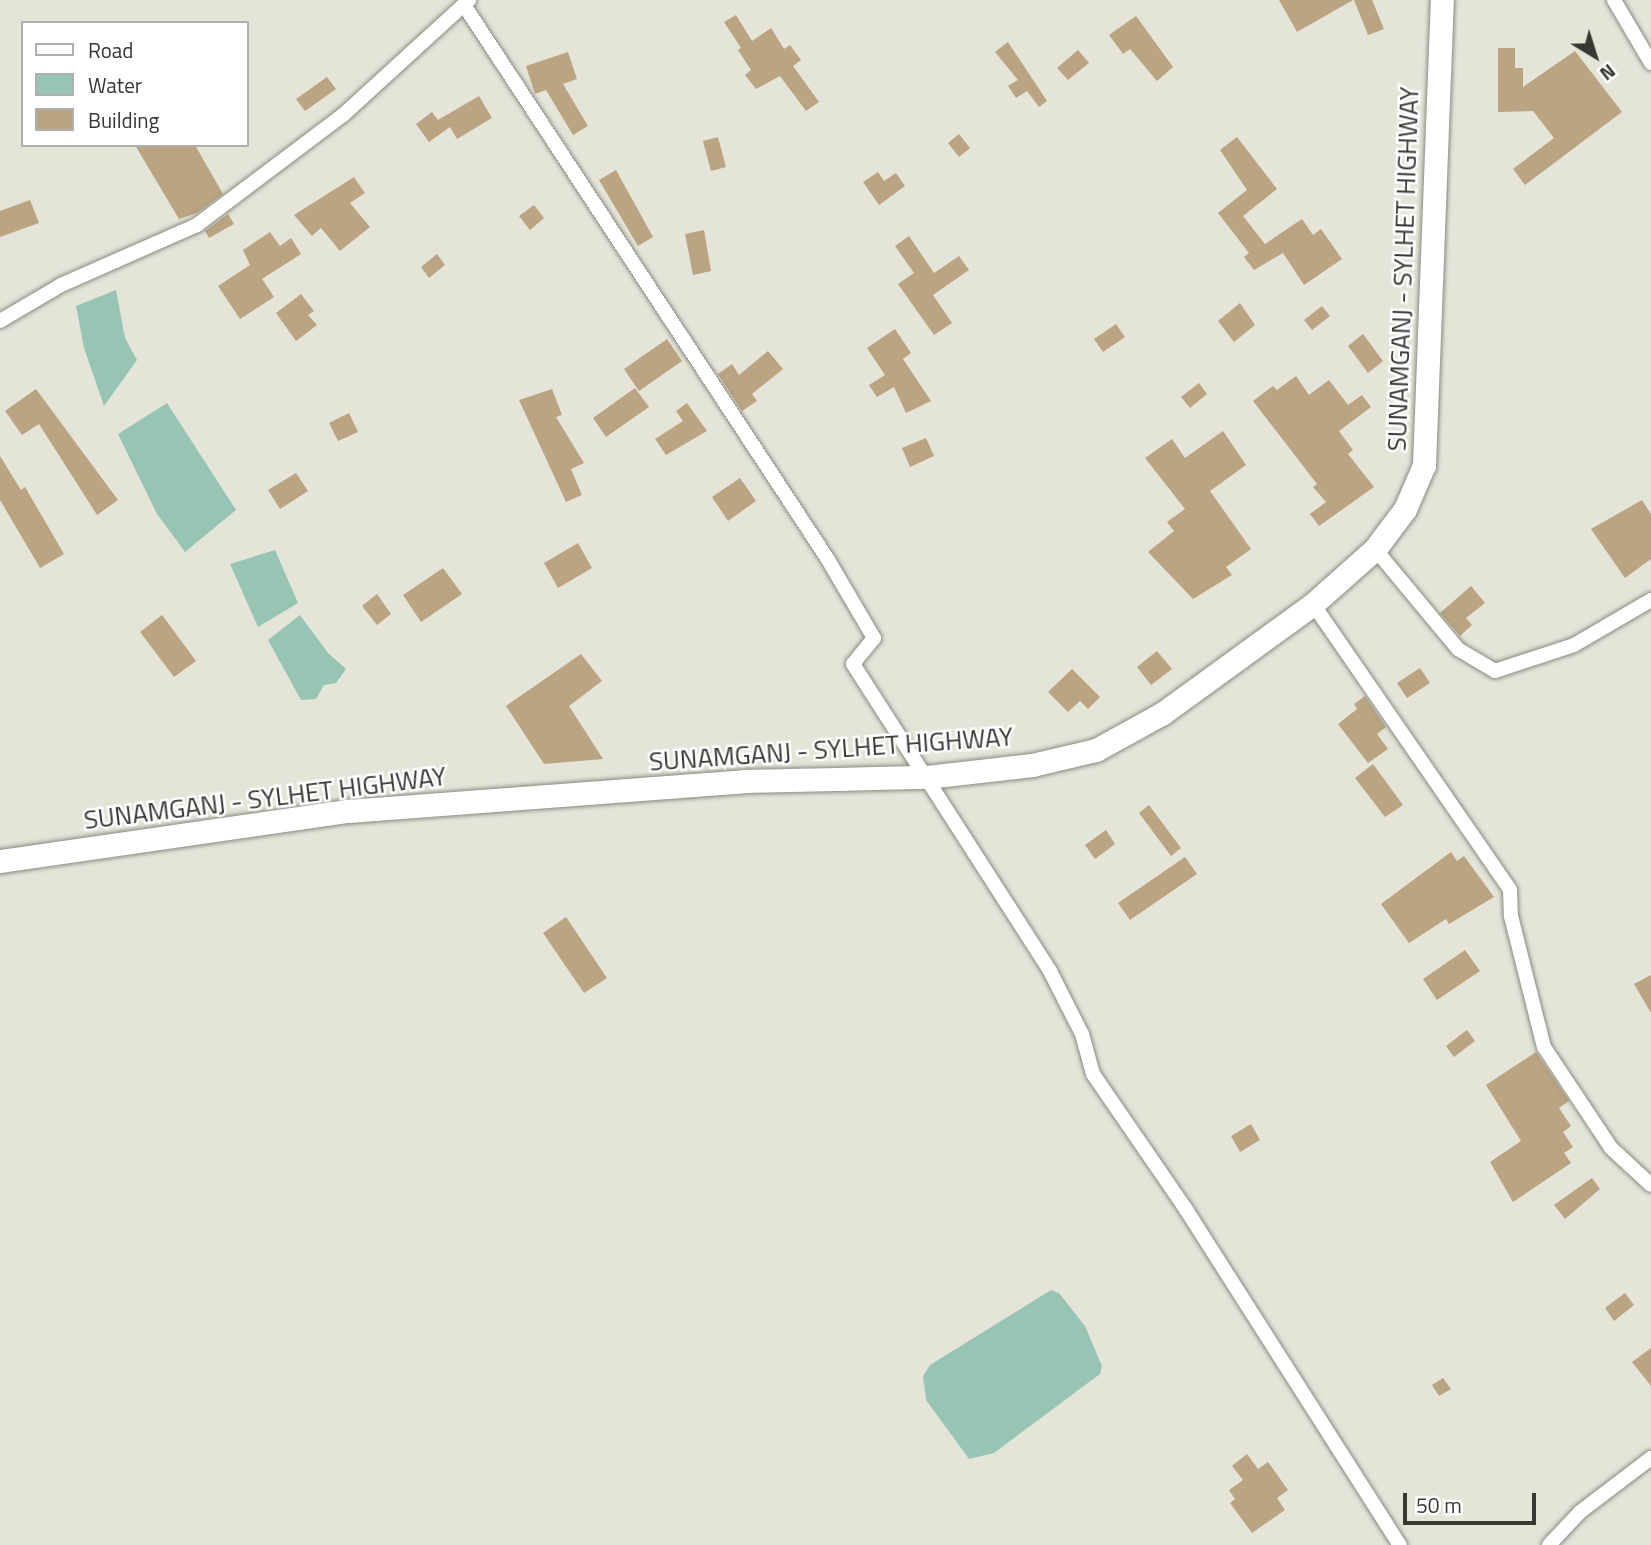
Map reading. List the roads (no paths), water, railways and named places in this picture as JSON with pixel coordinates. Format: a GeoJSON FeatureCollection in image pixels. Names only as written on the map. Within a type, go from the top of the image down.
{"type":"FeatureCollection","features":[{"type":"Feature","properties":{"kind":"main road","name":"SUNAMGANJ - SYLHET HIGHWAY"},"geometry":{"type":"LineString","coordinates":[[0,861],[348,811],[744,781],[928,777],[1032,765],[1096,750],[1164,713],[1313,604],[1375,549],[1405,509],[1424,465],[1442,0]]}},
{"type":"Feature","properties":{"kind":"street"},"geometry":{"type":"LineString","coordinates":[[1614,0],[1651,63]]}},
{"type":"Feature","properties":{"kind":"street"},"geometry":{"type":"LineString","coordinates":[[0,321],[61,285],[197,225],[343,115],[466,3],[827,558],[874,638],[853,664],[1050,971],[1082,1034],[1093,1074],[1185,1208],[1400,1545]]}},
{"type":"Feature","properties":{"kind":"street"},"geometry":{"type":"LineString","coordinates":[[1375,549],[1458,649],[1495,671],[1574,645],[1651,600]]}},
{"type":"Feature","properties":{"kind":"street"},"geometry":{"type":"LineString","coordinates":[[1313,604],[1510,890],[1511,916],[1544,1047],[1611,1148],[1651,1185]]}},
{"type":"Feature","properties":{"kind":"street"},"geometry":{"type":"LineString","coordinates":[[1549,1545],[1580,1512],[1651,1458]]}},
{"type":"Feature","properties":{"kind":"water"},"geometry":{"type":"Polygon","coordinates":[[[116,290],[125,338],[137,360],[104,406],[84,348],[76,306],[116,290]]]}},
{"type":"Feature","properties":{"kind":"water"},"geometry":{"type":"Polygon","coordinates":[[[167,403],[236,510],[185,552],[157,514],[118,434],[167,403]]]}},
{"type":"Feature","properties":{"kind":"water"},"geometry":{"type":"Polygon","coordinates":[[[275,550],[298,603],[258,627],[230,564],[275,550]]]}},
{"type":"Feature","properties":{"kind":"water"},"geometry":{"type":"Polygon","coordinates":[[[300,615],[328,653],[346,669],[336,683],[324,685],[316,699],[301,700],[268,640],[300,615]]]}},
{"type":"Feature","properties":{"kind":"water"},"geometry":{"type":"Polygon","coordinates":[[[1051,1290],[1059,1293],[1085,1326],[1102,1366],[1100,1374],[994,1453],[969,1459],[926,1400],[923,1376],[930,1365],[1051,1290]]]}}]}
